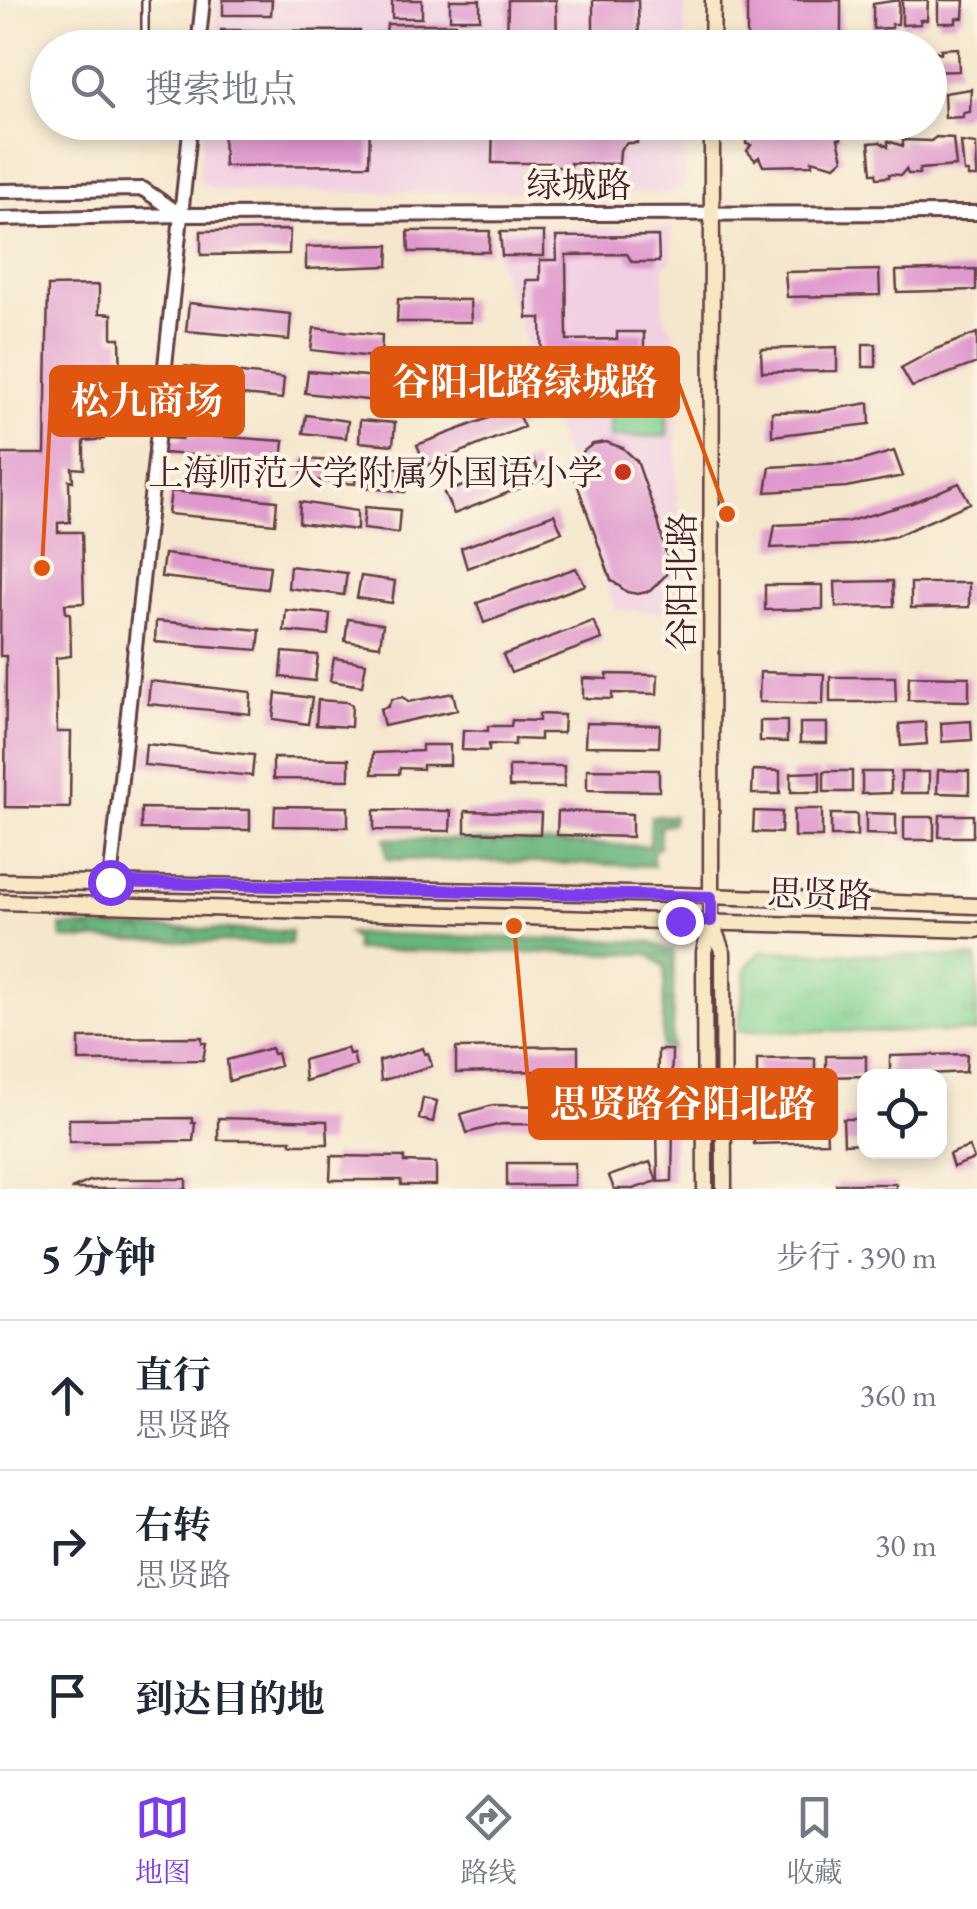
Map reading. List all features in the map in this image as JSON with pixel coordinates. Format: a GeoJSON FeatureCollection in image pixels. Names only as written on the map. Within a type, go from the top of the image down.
{"type":"FeatureCollection","features":[{"type":"Feature","properties":{"kind":"main road"},"geometry":{"type":"LineString","coordinates":[[712,0],[712,30]]}},
{"type":"Feature","properties":{"kind":"main road","name":"谷阳北路"},"geometry":{"type":"LineString","coordinates":[[705,1189],[704,952],[711,921],[712,140]]}},
{"type":"Feature","properties":{"kind":"main road","name":"思贤路"},"geometry":{"type":"LineString","coordinates":[[0,880],[977,906]]}},
{"type":"Feature","properties":{"kind":"main road","name":"思贤路"},"geometry":{"type":"LineString","coordinates":[[0,902],[977,930]]}},
{"type":"Feature","properties":{"kind":"main road","name":"谷阳北路"},"geometry":{"type":"LineString","coordinates":[[711,921],[723,953],[724,1189]]}},
{"type":"Feature","properties":{"kind":"street"},"geometry":{"type":"LineString","coordinates":[[200,30],[203,0]]}},
{"type":"Feature","properties":{"kind":"street"},"geometry":{"type":"LineString","coordinates":[[110,882],[188,140]]}},
{"type":"Feature","properties":{"kind":"street"},"geometry":{"type":"LineString","coordinates":[[0,191],[142,189],[181,215]]}},
{"type":"Feature","properties":{"kind":"street","name":"绿城路"},"geometry":{"type":"LineString","coordinates":[[0,218],[977,213]]}},
{"type":"Feature","properties":{"kind":"lane"},"geometry":{"type":"LineString","coordinates":[[145,0],[145,30]]}},
{"type":"Feature","properties":{"kind":"shaded area"},"geometry":{"type":"Polygon","coordinates":[[[218,0],[685,0],[685,30],[215,30],[218,0]]]}},
{"type":"Feature","properties":{"kind":"shaded area"},"geometry":{"type":"Polygon","coordinates":[[[203,140],[685,140],[684,186],[670,193],[219,191],[199,177],[203,140]]]}},
{"type":"Feature","properties":{"kind":"shaded area","name":"上海师范大学附属外国语小学"},"geometry":{"type":"Polygon","coordinates":[[[496,228],[671,228],[672,259],[664,266],[663,314],[675,334],[679,612],[616,610],[495,251],[496,228]]]}},
{"type":"Feature","properties":{"kind":"green space"},"geometry":{"type":"Polygon","coordinates":[[[610,390],[667,390],[667,436],[610,437],[610,390]]]}},
{"type":"Feature","properties":{"kind":"green space"},"geometry":{"type":"Polygon","coordinates":[[[651,816],[674,816],[672,823],[660,826],[659,847],[652,853],[654,866],[387,859],[385,838],[650,846],[651,816]]]}},
{"type":"Feature","properties":{"kind":"green space"},"geometry":{"type":"Polygon","coordinates":[[[61,926],[291,931],[290,944],[62,939],[61,926]]]}},
{"type":"Feature","properties":{"kind":"green space"},"geometry":{"type":"Polygon","coordinates":[[[348,933],[648,942],[674,951],[672,1050],[662,1050],[665,967],[648,954],[355,950],[355,940],[348,933]]]}},
{"type":"Feature","properties":{"kind":"green space"},"geometry":{"type":"Polygon","coordinates":[[[762,951],[977,958],[977,1032],[738,1031],[747,966],[762,951]]]}},
{"type":"Feature","properties":{"kind":"building"},"geometry":{"type":"Polygon","coordinates":[[[223,0],[272,0],[271,15],[223,15],[223,0]]]}},
{"type":"Feature","properties":{"kind":"building"},"geometry":{"type":"Polygon","coordinates":[[[392,0],[422,0],[422,18],[392,18],[392,0]]]}},
{"type":"Feature","properties":{"kind":"building"},"geometry":{"type":"Polygon","coordinates":[[[450,0],[480,0],[480,19],[450,19],[450,0]]]}},
{"type":"Feature","properties":{"kind":"building"},"geometry":{"type":"Polygon","coordinates":[[[508,0],[556,0],[557,30],[507,30],[508,0]]]}},
{"type":"Feature","properties":{"kind":"building"},"geometry":{"type":"Polygon","coordinates":[[[593,0],[638,0],[639,30],[593,30],[593,0]]]}},
{"type":"Feature","properties":{"kind":"building"},"geometry":{"type":"Polygon","coordinates":[[[747,0],[841,0],[841,30],[747,30],[747,0]]]}},
{"type":"Feature","properties":{"kind":"building"},"geometry":{"type":"Polygon","coordinates":[[[899,0],[898,24],[873,29],[873,4],[899,0]]]}},
{"type":"Feature","properties":{"kind":"building"},"geometry":{"type":"Polygon","coordinates":[[[902,0],[928,0],[927,20],[902,25],[902,0]]]}},
{"type":"Feature","properties":{"kind":"building"},"geometry":{"type":"Polygon","coordinates":[[[938,0],[964,0],[963,18],[956,18],[956,23],[938,23],[938,0]]]}},
{"type":"Feature","properties":{"kind":"building"},"geometry":{"type":"Polygon","coordinates":[[[387,24],[456,24],[458,30],[386,30],[387,24]]]}},
{"type":"Feature","properties":{"kind":"building"},"geometry":{"type":"Polygon","coordinates":[[[958,48],[959,71],[947,71],[947,49],[958,48]]]}},
{"type":"Feature","properties":{"kind":"building"},"geometry":{"type":"Polygon","coordinates":[[[971,89],[970,112],[963,113],[963,117],[947,118],[947,93],[971,89]]]}},
{"type":"Feature","properties":{"kind":"building"},"geometry":{"type":"Polygon","coordinates":[[[953,138],[956,166],[920,169],[919,174],[908,174],[906,169],[901,175],[877,178],[872,173],[869,143],[880,142],[888,147],[888,141],[903,146],[903,140],[953,138]]]}},
{"type":"Feature","properties":{"kind":"building"},"geometry":{"type":"Polygon","coordinates":[[[223,140],[370,140],[369,165],[224,166],[223,140]]]}},
{"type":"Feature","properties":{"kind":"building"},"geometry":{"type":"Polygon","coordinates":[[[493,140],[637,140],[620,150],[619,164],[570,163],[570,167],[551,167],[551,163],[492,163],[493,140]]]}},
{"type":"Feature","properties":{"kind":"building"},"geometry":{"type":"Polygon","coordinates":[[[746,140],[838,140],[843,159],[835,166],[812,160],[812,165],[763,166],[759,157],[755,160],[747,151],[751,145],[746,140]]]}},
{"type":"Feature","properties":{"kind":"building"},"geometry":{"type":"Polygon","coordinates":[[[961,142],[976,144],[977,177],[968,177],[968,172],[964,172],[961,142]]]}},
{"type":"Feature","properties":{"kind":"building"},"geometry":{"type":"Polygon","coordinates":[[[290,230],[289,254],[201,255],[201,231],[290,230]]]}},
{"type":"Feature","properties":{"kind":"building"},"geometry":{"type":"Polygon","coordinates":[[[408,231],[490,231],[489,252],[409,252],[408,231]]]}},
{"type":"Feature","properties":{"kind":"building"},"geometry":{"type":"Polygon","coordinates":[[[500,232],[544,232],[544,256],[502,256],[500,232]]]}},
{"type":"Feature","properties":{"kind":"building"},"geometry":{"type":"Polygon","coordinates":[[[658,236],[659,262],[632,262],[627,254],[566,255],[567,340],[617,339],[617,332],[644,332],[644,356],[573,357],[573,370],[578,371],[579,413],[551,413],[549,374],[542,369],[541,318],[527,318],[526,280],[540,280],[540,260],[557,260],[556,237],[658,236]]]}},
{"type":"Feature","properties":{"kind":"building"},"geometry":{"type":"Polygon","coordinates":[[[389,245],[388,266],[306,269],[306,247],[389,245]]]}},
{"type":"Feature","properties":{"kind":"building"},"geometry":{"type":"Polygon","coordinates":[[[976,269],[976,290],[897,292],[896,271],[976,269]]]}},
{"type":"Feature","properties":{"kind":"building"},"geometry":{"type":"Polygon","coordinates":[[[879,270],[880,295],[787,297],[785,272],[879,270]]]}},
{"type":"Feature","properties":{"kind":"building"},"geometry":{"type":"Polygon","coordinates":[[[99,285],[99,313],[112,314],[112,338],[120,338],[121,385],[113,387],[113,411],[103,411],[104,439],[84,441],[84,469],[72,468],[70,522],[58,523],[58,532],[82,532],[84,603],[65,604],[66,613],[70,613],[71,656],[56,658],[57,732],[71,732],[70,808],[5,807],[6,656],[0,656],[2,454],[45,454],[48,286],[99,285]]]}},
{"type":"Feature","properties":{"kind":"building"},"geometry":{"type":"Polygon","coordinates":[[[398,299],[470,300],[471,322],[397,322],[398,299]]]}},
{"type":"Feature","properties":{"kind":"building"},"geometry":{"type":"Polygon","coordinates":[[[189,303],[291,314],[289,340],[186,331],[189,303]]]}},
{"type":"Feature","properties":{"kind":"building"},"geometry":{"type":"Polygon","coordinates":[[[314,328],[382,335],[381,358],[311,350],[314,328]]]}},
{"type":"Feature","properties":{"kind":"building"},"geometry":{"type":"Polygon","coordinates":[[[977,333],[977,363],[912,387],[901,368],[977,333]]]}},
{"type":"Feature","properties":{"kind":"building"},"geometry":{"type":"Polygon","coordinates":[[[863,344],[876,344],[876,367],[863,367],[863,344]]]}},
{"type":"Feature","properties":{"kind":"building"},"geometry":{"type":"Polygon","coordinates":[[[837,347],[837,371],[762,372],[761,349],[837,347]]]}},
{"type":"Feature","properties":{"kind":"building"},"geometry":{"type":"Polygon","coordinates":[[[184,366],[284,378],[282,399],[182,389],[184,366]]]}},
{"type":"Feature","properties":{"kind":"building"},"geometry":{"type":"Polygon","coordinates":[[[308,371],[377,377],[376,401],[305,393],[308,371]]]}},
{"type":"Feature","properties":{"kind":"building"},"geometry":{"type":"Polygon","coordinates":[[[869,403],[870,424],[772,436],[772,412],[820,411],[869,403]]]}},
{"type":"Feature","properties":{"kind":"building"},"geometry":{"type":"Polygon","coordinates":[[[515,408],[524,427],[426,466],[417,445],[515,408]]]}},
{"type":"Feature","properties":{"kind":"building"},"geometry":{"type":"Polygon","coordinates":[[[306,415],[348,421],[346,438],[303,433],[306,415]]]}},
{"type":"Feature","properties":{"kind":"building"},"geometry":{"type":"Polygon","coordinates":[[[360,420],[395,423],[393,445],[359,442],[360,420]]]}},
{"type":"Feature","properties":{"kind":"building"},"geometry":{"type":"Polygon","coordinates":[[[182,434],[284,441],[282,461],[162,453],[163,438],[182,439],[182,434]]]}},
{"type":"Feature","properties":{"kind":"building"},"geometry":{"type":"Polygon","coordinates":[[[606,442],[623,448],[637,461],[658,521],[667,557],[666,575],[650,591],[627,592],[611,580],[576,481],[574,468],[581,453],[593,444],[606,442]]]}},
{"type":"Feature","properties":{"kind":"building"},"geometry":{"type":"Polygon","coordinates":[[[894,451],[903,476],[846,487],[766,492],[770,467],[857,462],[894,451]]]}},
{"type":"Feature","properties":{"kind":"building"},"geometry":{"type":"Polygon","coordinates":[[[304,459],[357,463],[355,484],[302,479],[304,459]]]}},
{"type":"Feature","properties":{"kind":"building"},"geometry":{"type":"Polygon","coordinates":[[[533,460],[543,479],[454,514],[444,493],[533,460]]]}},
{"type":"Feature","properties":{"kind":"building"},"geometry":{"type":"Polygon","coordinates":[[[369,465],[406,469],[405,492],[368,488],[369,465]]]}},
{"type":"Feature","properties":{"kind":"building"},"geometry":{"type":"Polygon","coordinates":[[[959,483],[970,503],[896,536],[853,545],[771,548],[775,525],[846,522],[912,503],[959,483]]]}},
{"type":"Feature","properties":{"kind":"building"},"geometry":{"type":"Polygon","coordinates":[[[171,491],[277,501],[275,524],[168,514],[171,491]]]}},
{"type":"Feature","properties":{"kind":"building"},"geometry":{"type":"Polygon","coordinates":[[[300,502],[357,511],[357,530],[299,523],[300,502]]]}},
{"type":"Feature","properties":{"kind":"building"},"geometry":{"type":"Polygon","coordinates":[[[365,507],[400,510],[398,533],[363,529],[365,507]]]}},
{"type":"Feature","properties":{"kind":"building"},"geometry":{"type":"Polygon","coordinates":[[[554,514],[562,532],[467,568],[461,548],[554,514]]]}},
{"type":"Feature","properties":{"kind":"building"},"geometry":{"type":"Polygon","coordinates":[[[164,554],[270,566],[267,589],[161,577],[164,554]]]}},
{"type":"Feature","properties":{"kind":"building"},"geometry":{"type":"Polygon","coordinates":[[[290,566],[347,573],[344,595],[288,588],[290,566]]]}},
{"type":"Feature","properties":{"kind":"building"},"geometry":{"type":"Polygon","coordinates":[[[576,568],[585,585],[484,623],[477,603],[576,568]]]}},
{"type":"Feature","properties":{"kind":"building"},"geometry":{"type":"Polygon","coordinates":[[[361,576],[395,581],[392,603],[357,598],[361,576]]]}},
{"type":"Feature","properties":{"kind":"building"},"geometry":{"type":"Polygon","coordinates":[[[893,581],[894,606],[836,607],[835,582],[893,581]]]}},
{"type":"Feature","properties":{"kind":"building"},"geometry":{"type":"Polygon","coordinates":[[[911,583],[969,583],[969,607],[911,608],[911,583]]]}},
{"type":"Feature","properties":{"kind":"building"},"geometry":{"type":"Polygon","coordinates":[[[765,585],[823,585],[823,609],[765,610],[765,585]]]}},
{"type":"Feature","properties":{"kind":"building"},"geometry":{"type":"Polygon","coordinates":[[[286,610],[330,614],[328,635],[284,631],[286,610]]]}},
{"type":"Feature","properties":{"kind":"building"},"geometry":{"type":"Polygon","coordinates":[[[348,619],[383,624],[380,646],[345,641],[348,619]]]}},
{"type":"Feature","properties":{"kind":"building"},"geometry":{"type":"Polygon","coordinates":[[[156,621],[260,630],[258,650],[155,642],[156,621]]]}},
{"type":"Feature","properties":{"kind":"building"},"geometry":{"type":"Polygon","coordinates":[[[593,621],[602,639],[511,673],[503,655],[593,621]]]}},
{"type":"Feature","properties":{"kind":"building"},"geometry":{"type":"Polygon","coordinates":[[[283,652],[318,655],[315,681],[281,677],[283,652]]]}},
{"type":"Feature","properties":{"kind":"building"},"geometry":{"type":"Polygon","coordinates":[[[334,658],[366,663],[362,686],[330,681],[334,658]]]}},
{"type":"Feature","properties":{"kind":"building"},"geometry":{"type":"Polygon","coordinates":[[[760,672],[824,674],[823,704],[759,702],[760,672]]]}},
{"type":"Feature","properties":{"kind":"building"},"geometry":{"type":"Polygon","coordinates":[[[607,674],[658,675],[657,694],[612,693],[612,699],[583,698],[583,678],[607,679],[607,674]]]}},
{"type":"Feature","properties":{"kind":"building"},"geometry":{"type":"Polygon","coordinates":[[[909,676],[969,677],[969,701],[908,700],[909,676]]]}},
{"type":"Feature","properties":{"kind":"building"},"geometry":{"type":"Polygon","coordinates":[[[830,677],[895,677],[896,702],[830,702],[830,677]]]}},
{"type":"Feature","properties":{"kind":"building"},"geometry":{"type":"Polygon","coordinates":[[[150,681],[251,692],[250,714],[148,704],[150,681]]]}},
{"type":"Feature","properties":{"kind":"building"},"geometry":{"type":"Polygon","coordinates":[[[276,693],[312,698],[308,724],[273,719],[276,693]]]}},
{"type":"Feature","properties":{"kind":"building"},"geometry":{"type":"Polygon","coordinates":[[[453,693],[457,710],[384,726],[380,709],[388,707],[392,699],[403,697],[408,702],[453,693]]]}},
{"type":"Feature","properties":{"kind":"building"},"geometry":{"type":"Polygon","coordinates":[[[318,700],[352,705],[351,727],[316,725],[318,700]]]}},
{"type":"Feature","properties":{"kind":"building"},"geometry":{"type":"Polygon","coordinates":[[[539,714],[564,715],[563,733],[540,733],[540,740],[515,739],[515,745],[489,744],[489,751],[462,750],[463,730],[488,731],[488,726],[511,726],[512,720],[539,721],[539,714]]]}},
{"type":"Feature","properties":{"kind":"building"},"geometry":{"type":"Polygon","coordinates":[[[760,721],[787,721],[787,742],[760,741],[760,721]]]}},
{"type":"Feature","properties":{"kind":"building"},"geometry":{"type":"Polygon","coordinates":[[[971,721],[972,740],[942,742],[941,723],[971,721]]]}},
{"type":"Feature","properties":{"kind":"building"},"geometry":{"type":"Polygon","coordinates":[[[925,722],[927,744],[901,746],[899,724],[925,722]]]}},
{"type":"Feature","properties":{"kind":"building"},"geometry":{"type":"Polygon","coordinates":[[[586,723],[660,725],[659,747],[585,746],[586,723]]]}},
{"type":"Feature","properties":{"kind":"building"},"geometry":{"type":"Polygon","coordinates":[[[800,723],[827,723],[827,743],[800,743],[800,723]]]}},
{"type":"Feature","properties":{"kind":"building"},"geometry":{"type":"Polygon","coordinates":[[[146,744],[254,755],[252,776],[144,765],[146,744]]]}},
{"type":"Feature","properties":{"kind":"building"},"geometry":{"type":"Polygon","coordinates":[[[422,745],[450,745],[450,765],[400,768],[399,774],[372,774],[373,753],[422,751],[422,745]]]}},
{"type":"Feature","properties":{"kind":"building"},"geometry":{"type":"Polygon","coordinates":[[[273,758],[349,759],[349,780],[273,779],[273,758]]]}},
{"type":"Feature","properties":{"kind":"building"},"geometry":{"type":"Polygon","coordinates":[[[509,766],[564,766],[564,787],[509,787],[509,766]]]}},
{"type":"Feature","properties":{"kind":"building"},"geometry":{"type":"Polygon","coordinates":[[[587,769],[659,770],[659,791],[587,790],[587,769]]]}},
{"type":"Feature","properties":{"kind":"building"},"geometry":{"type":"Polygon","coordinates":[[[753,770],[780,771],[780,794],[752,794],[753,770]]]}},
{"type":"Feature","properties":{"kind":"building"},"geometry":{"type":"Polygon","coordinates":[[[938,770],[969,771],[969,794],[937,793],[938,770]]]}},
{"type":"Feature","properties":{"kind":"building"},"geometry":{"type":"Polygon","coordinates":[[[824,771],[852,771],[852,792],[824,792],[824,771]]]}},
{"type":"Feature","properties":{"kind":"building"},"geometry":{"type":"Polygon","coordinates":[[[820,772],[820,792],[791,792],[791,773],[820,772]]]}},
{"type":"Feature","properties":{"kind":"building"},"geometry":{"type":"Polygon","coordinates":[[[862,772],[891,772],[891,793],[862,794],[862,772]]]}},
{"type":"Feature","properties":{"kind":"building"},"geometry":{"type":"Polygon","coordinates":[[[901,772],[929,772],[929,793],[901,793],[901,772]]]}},
{"type":"Feature","properties":{"kind":"building"},"geometry":{"type":"Polygon","coordinates":[[[275,806],[348,807],[348,827],[274,826],[275,806]]]}},
{"type":"Feature","properties":{"kind":"building"},"geometry":{"type":"Polygon","coordinates":[[[141,808],[250,810],[250,830],[141,829],[141,808]]]}},
{"type":"Feature","properties":{"kind":"building"},"geometry":{"type":"Polygon","coordinates":[[[794,809],[822,809],[822,837],[794,837],[794,809]]]}},
{"type":"Feature","properties":{"kind":"building"},"geometry":{"type":"Polygon","coordinates":[[[374,810],[451,811],[450,831],[374,830],[374,810]]]}},
{"type":"Feature","properties":{"kind":"building"},"geometry":{"type":"Polygon","coordinates":[[[465,811],[541,813],[540,834],[465,832],[465,811]]]}},
{"type":"Feature","properties":{"kind":"building"},"geometry":{"type":"Polygon","coordinates":[[[558,811],[632,814],[632,837],[557,835],[558,811]]]}},
{"type":"Feature","properties":{"kind":"building"},"geometry":{"type":"Polygon","coordinates":[[[754,811],[782,812],[781,833],[753,832],[754,811]]]}},
{"type":"Feature","properties":{"kind":"building"},"geometry":{"type":"Polygon","coordinates":[[[866,813],[896,814],[896,835],[866,834],[866,813]]]}},
{"type":"Feature","properties":{"kind":"building"},"geometry":{"type":"Polygon","coordinates":[[[831,814],[857,814],[857,836],[831,836],[831,814]]]}},
{"type":"Feature","properties":{"kind":"building"},"geometry":{"type":"Polygon","coordinates":[[[940,815],[973,815],[973,837],[939,837],[940,815]]]}},
{"type":"Feature","properties":{"kind":"building"},"geometry":{"type":"Polygon","coordinates":[[[904,817],[934,817],[934,840],[904,840],[904,817]]]}},
{"type":"Feature","properties":{"kind":"building"},"geometry":{"type":"Polygon","coordinates":[[[202,1037],[202,1043],[206,1043],[203,1060],[79,1061],[79,1038],[202,1037]]]}},
{"type":"Feature","properties":{"kind":"building"},"geometry":{"type":"Polygon","coordinates":[[[578,1046],[578,1070],[456,1073],[456,1048],[578,1046]]]}},
{"type":"Feature","properties":{"kind":"building"},"geometry":{"type":"Polygon","coordinates":[[[271,1048],[273,1054],[277,1053],[280,1066],[229,1081],[227,1060],[271,1048]]]}},
{"type":"Feature","properties":{"kind":"building"},"geometry":{"type":"Polygon","coordinates":[[[347,1048],[349,1054],[353,1053],[356,1066],[305,1081],[303,1060],[347,1048]]]}},
{"type":"Feature","properties":{"kind":"building"},"geometry":{"type":"Polygon","coordinates":[[[423,1048],[432,1066],[381,1081],[379,1061],[423,1048]]]}},
{"type":"Feature","properties":{"kind":"building"},"geometry":{"type":"Polygon","coordinates":[[[658,1050],[672,1050],[671,1104],[657,1105],[658,1050]]]}},
{"type":"Feature","properties":{"kind":"building"},"geometry":{"type":"Polygon","coordinates":[[[967,1054],[966,1072],[890,1069],[890,1056],[967,1054]]]}},
{"type":"Feature","properties":{"kind":"building"},"geometry":{"type":"Polygon","coordinates":[[[826,1056],[866,1056],[866,1069],[857,1069],[857,1076],[826,1077],[826,1056]]]}},
{"type":"Feature","properties":{"kind":"building"},"geometry":{"type":"Polygon","coordinates":[[[815,1058],[815,1080],[757,1082],[757,1059],[815,1058]]]}},
{"type":"Feature","properties":{"kind":"building"},"geometry":{"type":"Polygon","coordinates":[[[423,1098],[437,1101],[433,1122],[419,1119],[423,1098]]]}},
{"type":"Feature","properties":{"kind":"building"},"geometry":{"type":"Polygon","coordinates":[[[493,1105],[586,1107],[586,1125],[502,1124],[467,1133],[461,1114],[493,1105]]]}},
{"type":"Feature","properties":{"kind":"building"},"geometry":{"type":"Polygon","coordinates":[[[192,1118],[193,1141],[69,1142],[69,1119],[192,1118]]]}},
{"type":"Feature","properties":{"kind":"building"},"geometry":{"type":"Polygon","coordinates":[[[218,1118],[327,1121],[328,1144],[218,1140],[218,1118]]]}},
{"type":"Feature","properties":{"kind":"building"},"geometry":{"type":"Polygon","coordinates":[[[843,1119],[857,1119],[857,1143],[844,1144],[843,1119]]]}},
{"type":"Feature","properties":{"kind":"building"},"geometry":{"type":"Polygon","coordinates":[[[754,1122],[826,1123],[827,1142],[754,1144],[754,1122]]]}},
{"type":"Feature","properties":{"kind":"building"},"geometry":{"type":"Polygon","coordinates":[[[657,1126],[673,1127],[672,1181],[658,1182],[657,1126]]]}},
{"type":"Feature","properties":{"kind":"building"},"geometry":{"type":"Polygon","coordinates":[[[969,1147],[974,1159],[953,1167],[949,1154],[969,1147]]]}},
{"type":"Feature","properties":{"kind":"building"},"geometry":{"type":"Polygon","coordinates":[[[331,1156],[404,1157],[404,1162],[436,1163],[436,1185],[401,1185],[401,1180],[330,1180],[331,1156]]]}},
{"type":"Feature","properties":{"kind":"building"},"geometry":{"type":"Polygon","coordinates":[[[650,1162],[657,1181],[633,1189],[614,1189],[609,1176],[650,1162]]]}},
{"type":"Feature","properties":{"kind":"building"},"geometry":{"type":"Polygon","coordinates":[[[507,1163],[575,1163],[575,1185],[507,1186],[507,1163]]]}},
{"type":"Feature","properties":{"kind":"building"},"geometry":{"type":"Polygon","coordinates":[[[186,1179],[186,1189],[71,1189],[90,1181],[186,1179]]]}},
{"type":"Feature","properties":{"kind":"building"},"geometry":{"type":"Polygon","coordinates":[[[836,1184],[896,1184],[896,1189],[837,1189],[836,1184]]]}},
{"type":"Feature","properties":{"kind":"place","name":"上海师范大学附属外国语小学"},"geometry":{"type":"Point","coordinates":[623,472]}},
{"type":"Feature","properties":{"kind":"place","name":"谷阳北路绿城路"},"geometry":{"type":"Point","coordinates":[727,514]}},
{"type":"Feature","properties":{"kind":"place","name":"松九商场"},"geometry":{"type":"Point","coordinates":[42,568]}},
{"type":"Feature","properties":{"kind":"place","name":"思贤路谷阳北路"},"geometry":{"type":"Point","coordinates":[514,926]}},
{"type":"Feature","properties":{"kind":"route"},"geometry":{"type":"LineString","coordinates":[[110,882],[711,897],[711,921],[680,921]]}}]}
